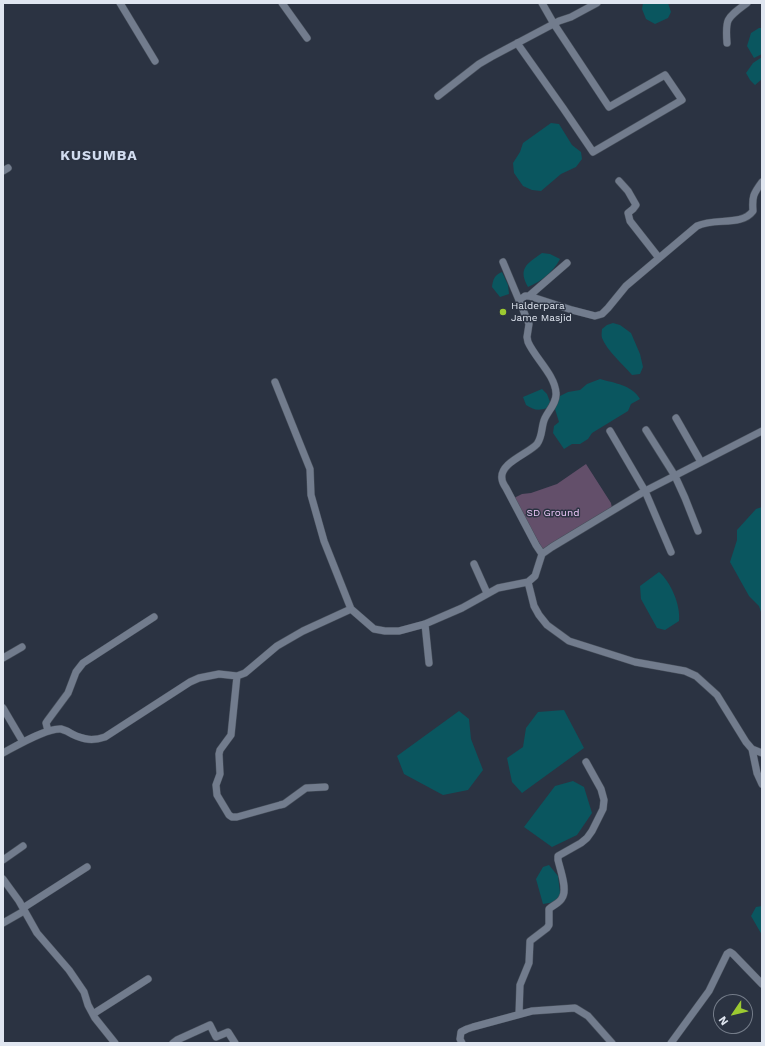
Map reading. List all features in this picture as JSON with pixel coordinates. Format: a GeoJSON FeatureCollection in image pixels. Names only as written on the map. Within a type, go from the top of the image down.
{"type":"FeatureCollection","features":[{"type":"Feature","properties":{"kind":"street"},"geometry":{"type":"LineString","coordinates":[[120,3],[154,61]]}},
{"type":"Feature","properties":{"kind":"street"},"geometry":{"type":"LineString","coordinates":[[282,3],[307,38]]}},
{"type":"Feature","properties":{"kind":"street"},"geometry":{"type":"LineString","coordinates":[[517,43],[593,152],[682,100],[665,75],[609,107],[554,24],[542,3]]}},
{"type":"Feature","properties":{"kind":"street"},"geometry":{"type":"LineString","coordinates":[[438,96],[479,64],[517,43],[597,3]]}},
{"type":"Feature","properties":{"kind":"street"},"geometry":{"type":"LineString","coordinates":[[727,43],[726,26],[728,18],[747,3]]}},
{"type":"Feature","properties":{"kind":"street"},"geometry":{"type":"LineString","coordinates":[[619,181],[628,191],[636,204],[634,209],[628,213],[630,221],[659,258]]}},
{"type":"Feature","properties":{"kind":"street"},"geometry":{"type":"LineString","coordinates":[[520,300],[525,296],[530,296],[595,316],[602,314],[626,286],[696,226],[711,221],[740,220],[748,217],[753,211],[752,198],[754,192],[762,182]]}},
{"type":"Feature","properties":{"kind":"street"},"geometry":{"type":"LineString","coordinates":[[503,262],[529,324],[527,337],[528,342],[549,375],[556,392],[556,398],[545,418],[541,437],[538,443],[507,466],[502,472],[502,479],[542,554]]}},
{"type":"Feature","properties":{"kind":"street"},"geometry":{"type":"LineString","coordinates":[[530,296],[567,263]]}},
{"type":"Feature","properties":{"kind":"street"},"geometry":{"type":"LineString","coordinates":[[275,382],[310,469],[311,495],[324,541],[351,609],[374,629],[385,631],[399,631],[425,624],[462,608],[498,588],[528,582],[535,576],[542,554],[552,547],[646,491],[762,430]]}},
{"type":"Feature","properties":{"kind":"street"},"geometry":{"type":"LineString","coordinates":[[676,418],[701,462]]}},
{"type":"Feature","properties":{"kind":"street"},"geometry":{"type":"LineString","coordinates":[[646,430],[675,476],[698,531]]}},
{"type":"Feature","properties":{"kind":"street"},"geometry":{"type":"LineString","coordinates":[[610,431],[646,491],[671,552]]}},
{"type":"Feature","properties":{"kind":"street"},"geometry":{"type":"LineString","coordinates":[[474,564],[488,593]]}},
{"type":"Feature","properties":{"kind":"street"},"geometry":{"type":"LineString","coordinates":[[528,582],[534,606],[539,615],[547,625],[569,641],[635,662],[685,671],[696,676],[717,695],[752,749],[757,773],[762,784]]}},
{"type":"Feature","properties":{"kind":"street"},"geometry":{"type":"LineString","coordinates":[[3,753],[23,742],[54,730],[63,730],[88,740],[96,740],[105,737],[194,679],[218,674],[237,676],[245,673],[285,641],[351,609]]}},
{"type":"Feature","properties":{"kind":"street"},"geometry":{"type":"LineString","coordinates":[[48,732],[46,723],[68,693],[76,672],[83,663],[154,617]]}},
{"type":"Feature","properties":{"kind":"street"},"geometry":{"type":"LineString","coordinates":[[425,624],[429,663]]}},
{"type":"Feature","properties":{"kind":"street"},"geometry":{"type":"LineString","coordinates":[[3,658],[22,646]]}},
{"type":"Feature","properties":{"kind":"street"},"geometry":{"type":"LineString","coordinates":[[237,676],[231,734],[220,750],[220,774],[216,785],[217,795],[229,814],[232,817],[237,817],[284,804],[306,788],[311,786],[324,787]]}},
{"type":"Feature","properties":{"kind":"street"},"geometry":{"type":"LineString","coordinates":[[3,708],[23,742]]}},
{"type":"Feature","properties":{"kind":"street"},"geometry":{"type":"LineString","coordinates":[[752,749],[762,753]]}},
{"type":"Feature","properties":{"kind":"street"},"geometry":{"type":"LineString","coordinates":[[519,1014],[520,985],[529,963],[530,941],[547,928],[549,925],[549,908],[560,901],[564,894],[564,886],[558,856],[587,838],[603,808],[604,800],[601,789],[586,762]]}},
{"type":"Feature","properties":{"kind":"street"},"geometry":{"type":"LineString","coordinates":[[3,860],[23,846]]}},
{"type":"Feature","properties":{"kind":"street"},"geometry":{"type":"LineString","coordinates":[[3,923],[88,867]]}},
{"type":"Feature","properties":{"kind":"street"},"geometry":{"type":"LineString","coordinates":[[3,879],[37,933],[69,970],[84,992],[88,1005],[93,1014],[116,1043]]}},
{"type":"Feature","properties":{"kind":"street"},"geometry":{"type":"LineString","coordinates":[[671,1043],[709,992],[727,954],[730,952],[762,984]]}},
{"type":"Feature","properties":{"kind":"street"},"geometry":{"type":"LineString","coordinates":[[93,1014],[148,979]]}},
{"type":"Feature","properties":{"kind":"street"},"geometry":{"type":"LineString","coordinates":[[462,1043],[460,1035],[461,1032],[467,1028],[532,1011],[575,1008],[588,1016],[612,1043]]}},
{"type":"Feature","properties":{"kind":"street"},"geometry":{"type":"LineString","coordinates":[[173,1043],[210,1025],[216,1037],[228,1032],[235,1043]]}},
{"type":"Feature","properties":{"kind":"green space","name":"SD Ground"},"geometry":{"type":"Polygon","coordinates":[[[586,464],[611,503],[612,508],[543,550],[514,498],[522,494],[531,493],[557,484],[586,464]]]}},
{"type":"Feature","properties":{"kind":"shaded area"},"geometry":{"type":"Polygon","coordinates":[[[643,3],[668,3],[671,12],[668,18],[655,24],[646,19],[642,9],[643,3]]]}},
{"type":"Feature","properties":{"kind":"shaded area"},"geometry":{"type":"Polygon","coordinates":[[[759,28],[762,28],[762,54],[754,58],[747,46],[751,33],[759,28]]]}},
{"type":"Feature","properties":{"kind":"shaded area"},"geometry":{"type":"Polygon","coordinates":[[[762,57],[762,79],[755,85],[746,73],[753,63],[762,57]]]}},
{"type":"Feature","properties":{"kind":"shaded area"},"geometry":{"type":"Polygon","coordinates":[[[551,123],[559,124],[572,145],[581,152],[582,159],[576,167],[561,174],[541,191],[532,190],[523,186],[514,173],[513,163],[520,152],[523,143],[551,123]]]}},
{"type":"Feature","properties":{"kind":"shaded area"},"geometry":{"type":"Polygon","coordinates":[[[542,253],[550,254],[560,259],[547,276],[528,287],[524,276],[525,267],[542,253]]]}},
{"type":"Feature","properties":{"kind":"shaded area"},"geometry":{"type":"Polygon","coordinates":[[[502,272],[508,285],[509,294],[500,297],[492,287],[494,278],[502,272]]]}},
{"type":"Feature","properties":{"kind":"shaded area"},"geometry":{"type":"Polygon","coordinates":[[[613,323],[620,325],[631,333],[640,354],[643,367],[640,374],[632,375],[611,353],[604,343],[602,329],[613,323]]]}},
{"type":"Feature","properties":{"kind":"shaded area"},"geometry":{"type":"Polygon","coordinates":[[[600,379],[617,383],[628,388],[637,394],[640,399],[631,404],[628,411],[592,433],[588,439],[580,444],[572,444],[564,449],[553,433],[554,426],[559,422],[555,409],[560,396],[568,392],[580,390],[587,384],[600,379]]]}},
{"type":"Feature","properties":{"kind":"shaded area"},"geometry":{"type":"Polygon","coordinates":[[[542,389],[547,394],[550,402],[547,408],[536,410],[526,405],[523,397],[542,389]]]}},
{"type":"Feature","properties":{"kind":"shaded area"},"geometry":{"type":"Polygon","coordinates":[[[762,507],[762,615],[759,606],[749,596],[730,562],[737,540],[737,530],[756,509],[762,507]]]}},
{"type":"Feature","properties":{"kind":"shaded area"},"geometry":{"type":"Polygon","coordinates":[[[659,572],[671,588],[677,602],[679,615],[679,621],[665,630],[657,628],[641,599],[640,586],[659,572]]]}},
{"type":"Feature","properties":{"kind":"shaded area"},"geometry":{"type":"Polygon","coordinates":[[[564,710],[584,748],[522,793],[512,782],[507,758],[523,747],[526,728],[538,712],[564,710]]]}},
{"type":"Feature","properties":{"kind":"shaded area"},"geometry":{"type":"Polygon","coordinates":[[[459,711],[469,719],[471,739],[483,770],[468,790],[443,795],[404,774],[397,756],[459,711]]]}},
{"type":"Feature","properties":{"kind":"shaded area"},"geometry":{"type":"Polygon","coordinates":[[[573,781],[584,787],[592,813],[577,835],[552,847],[524,827],[555,786],[573,781]]]}},
{"type":"Feature","properties":{"kind":"shaded area"},"geometry":{"type":"Polygon","coordinates":[[[549,865],[558,876],[561,901],[543,904],[536,879],[543,867],[549,865]]]}},
{"type":"Feature","properties":{"kind":"shaded area"},"geometry":{"type":"Polygon","coordinates":[[[762,906],[762,935],[751,916],[756,907],[762,906]]]}},
{"type":"Feature","properties":{"kind":"place","name":"Halderpara Jame Masjid"},"geometry":{"type":"Point","coordinates":[503,312]}},
{"type":"Feature","properties":{"kind":"district","name":"KUSUMBA"},"geometry":{"type":"Point","coordinates":[99,156]}}]}
